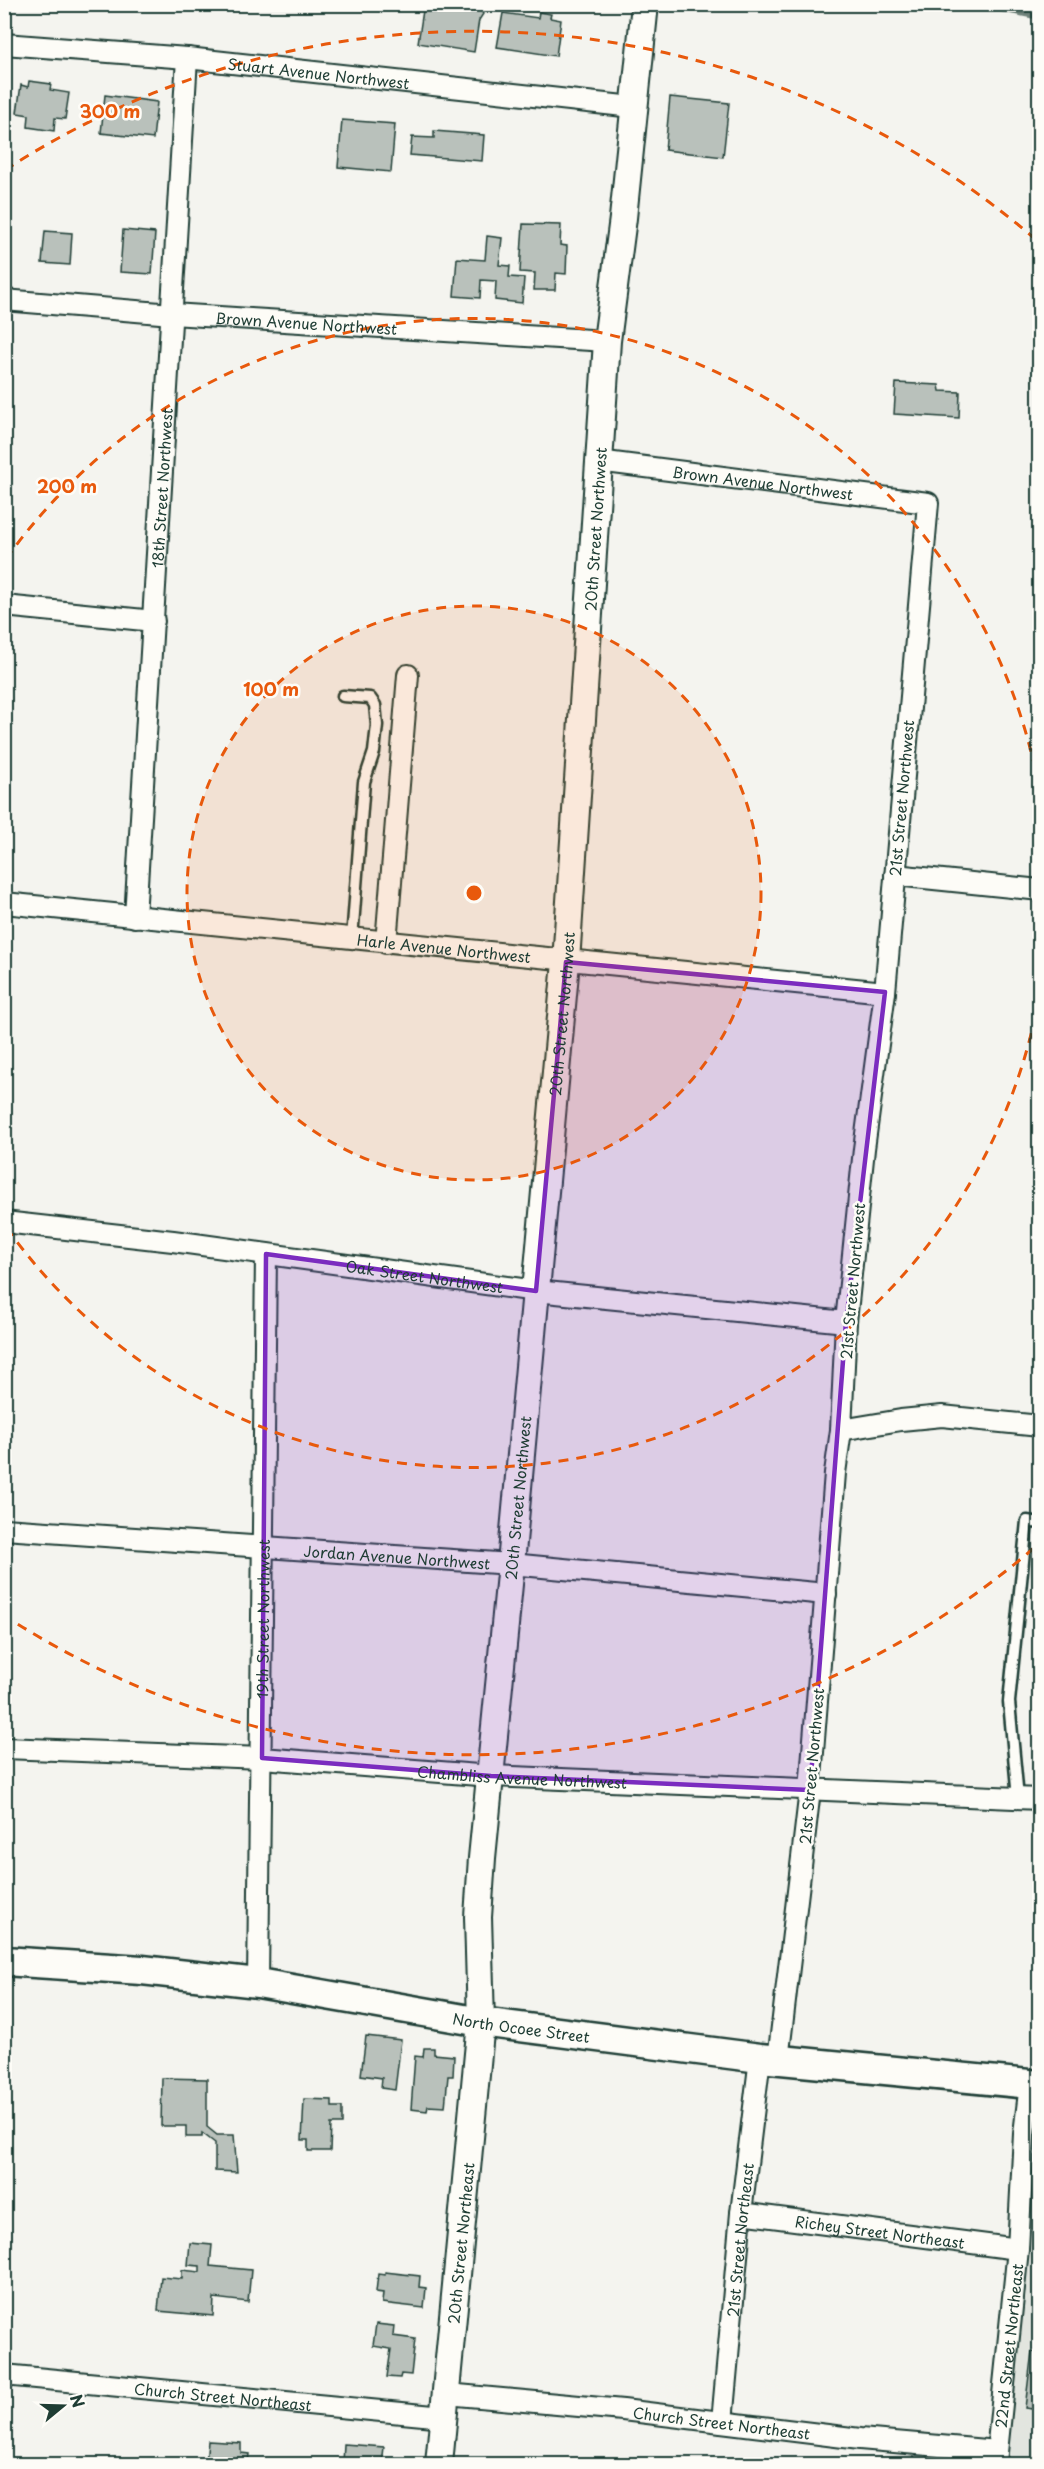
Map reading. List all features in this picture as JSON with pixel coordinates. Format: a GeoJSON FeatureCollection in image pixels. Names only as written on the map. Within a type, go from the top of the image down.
{"type":"FeatureCollection","features":[{"type":"Feature","properties":{"kind":"main road","name":"North Ocoee Street"},"geometry":{"type":"LineString","coordinates":[[4,1961],[142,1970],[258,1983],[481,2022],[769,2059],[1035,2085]]}},
{"type":"Feature","properties":{"kind":"street","name":"20th Street Northwest"},"geometry":{"type":"LineString","coordinates":[[481,2022],[478,1917],[566,962],[607,341],[623,218],[645,4]]}},
{"type":"Feature","properties":{"kind":"street","name":"Stuart Avenue Northwest"},"geometry":{"type":"LineString","coordinates":[[4,44],[187,57],[633,107]]}},
{"type":"Feature","properties":{"kind":"street","name":"18th Street Northwest"},"geometry":{"type":"LineString","coordinates":[[135,916],[187,57]]}},
{"type":"Feature","properties":{"kind":"street","name":"Brown Avenue Northwest"},"geometry":{"type":"LineString","coordinates":[[4,300],[172,314],[607,341]]}},
{"type":"Feature","properties":{"kind":"street","name":"Brown Avenue Northwest"},"geometry":{"type":"LineString","coordinates":[[598,461],[928,502]]}},
{"type":"Feature","properties":{"kind":"street","name":"21st Street Northwest"},"geometry":{"type":"LineString","coordinates":[[769,2059],[810,1790],[835,1473],[841,1430],[846,1322],[864,1149],[885,992],[928,502]]}},
{"type":"Feature","properties":{"kind":"street"},"geometry":{"type":"LineString","coordinates":[[4,606],[154,621]]}},
{"type":"Feature","properties":{"kind":"street"},"geometry":{"type":"LineString","coordinates":[[386,943],[408,675]]}},
{"type":"Feature","properties":{"kind":"street"},"geometry":{"type":"LineString","coordinates":[[895,875],[1040,890]]}},
{"type":"Feature","properties":{"kind":"street","name":"Harle Avenue Northwest"},"geometry":{"type":"LineString","coordinates":[[4,903],[566,962],[885,992]]}},
{"type":"Feature","properties":{"kind":"street","name":"Oak Street Northwest"},"geometry":{"type":"LineString","coordinates":[[4,1222],[266,1254],[536,1291],[846,1322]]}},
{"type":"Feature","properties":{"kind":"street","name":"19th Street Northwest"},"geometry":{"type":"LineString","coordinates":[[258,1983],[266,1254]]}},
{"type":"Feature","properties":{"kind":"street"},"geometry":{"type":"LineString","coordinates":[[841,1430],[942,1416],[1040,1426]]}},
{"type":"Feature","properties":{"kind":"street","name":"Jordan Avenue Northwest"},"geometry":{"type":"LineString","coordinates":[[4,1529],[511,1564],[826,1594]]}},
{"type":"Feature","properties":{"kind":"street","name":"Chambliss Avenue Northwest"},"geometry":{"type":"LineString","coordinates":[[4,1748],[262,1758],[491,1776],[1040,1799]]}},
{"type":"Feature","properties":{"kind":"street","name":"20th Street Northeast"},"geometry":{"type":"LineString","coordinates":[[440,2464],[481,2022]]}},
{"type":"Feature","properties":{"kind":"street","name":"21st Street Northeast"},"geometry":{"type":"LineString","coordinates":[[722,2422],[741,2213],[769,2059]]}},
{"type":"Feature","properties":{"kind":"street","name":"22nd Street Northeast"},"geometry":{"type":"LineString","coordinates":[[996,2458],[1018,2249],[1024,2134],[1035,2085]]}},
{"type":"Feature","properties":{"kind":"street","name":"Richey Street Northeast"},"geometry":{"type":"LineString","coordinates":[[741,2213],[1018,2249]]}},
{"type":"Feature","properties":{"kind":"street","name":"Church Street Northeast"},"geometry":{"type":"LineString","coordinates":[[4,2375],[445,2406],[623,2410],[996,2458]]}},
{"type":"Feature","properties":{"kind":"lane"},"geometry":{"type":"LineString","coordinates":[[343,696],[370,698],[375,705],[377,725],[374,752],[364,782],[352,939]]}},
{"type":"Feature","properties":{"kind":"lane"},"geometry":{"type":"LineString","coordinates":[[1018,1798],[1009,1702],[1027,1521],[1040,1523]]}},
{"type":"Feature","properties":{"kind":"highlighted area"},"geometry":{"type":"Polygon","coordinates":[[[566,962],[885,992],[846,1322],[810,1790],[491,1776],[262,1758],[266,1254],[536,1291],[566,962]]]}},
{"type":"Feature","properties":{"kind":"shaded area"},"geometry":{"type":"Polygon","coordinates":[[[1039,2085],[1039,2464],[996,2464],[997,2451],[1039,2085]]]}},
{"type":"Feature","properties":{"kind":"building"},"geometry":{"type":"Polygon","coordinates":[[[424,4],[464,8],[469,4],[479,6],[483,14],[479,20],[474,52],[418,43],[424,4]]]}},
{"type":"Feature","properties":{"kind":"building"},"geometry":{"type":"Polygon","coordinates":[[[539,12],[551,14],[550,18],[561,20],[556,56],[497,47],[503,13],[538,18],[539,12]]]}},
{"type":"Feature","properties":{"kind":"building"},"geometry":{"type":"Polygon","coordinates":[[[29,81],[51,84],[50,90],[69,93],[65,119],[55,118],[54,131],[28,127],[29,115],[17,113],[21,85],[28,87],[29,81]]]}},
{"type":"Feature","properties":{"kind":"building"},"geometry":{"type":"Polygon","coordinates":[[[105,95],[157,102],[153,139],[101,133],[105,95]]]}},
{"type":"Feature","properties":{"kind":"building"},"geometry":{"type":"Polygon","coordinates":[[[670,97],[729,103],[723,157],[665,150],[670,97]]]}},
{"type":"Feature","properties":{"kind":"building"},"geometry":{"type":"Polygon","coordinates":[[[342,120],[395,124],[391,172],[338,167],[342,120]]]}},
{"type":"Feature","properties":{"kind":"building"},"geometry":{"type":"Polygon","coordinates":[[[434,131],[484,135],[482,161],[410,155],[412,137],[434,138],[434,131]]]}},
{"type":"Feature","properties":{"kind":"building"},"geometry":{"type":"Polygon","coordinates":[[[523,224],[561,225],[560,245],[567,246],[566,274],[556,273],[555,290],[534,290],[535,273],[520,272],[523,224]]]}},
{"type":"Feature","properties":{"kind":"building"},"geometry":{"type":"Polygon","coordinates":[[[123,230],[155,233],[152,274],[120,272],[123,230]]]}},
{"type":"Feature","properties":{"kind":"building"},"geometry":{"type":"Polygon","coordinates":[[[45,231],[72,233],[70,265],[42,263],[45,231]]]}},
{"type":"Feature","properties":{"kind":"building"},"geometry":{"type":"Polygon","coordinates":[[[487,236],[502,238],[499,265],[510,266],[509,277],[524,278],[522,303],[495,300],[496,281],[481,280],[480,298],[454,296],[457,258],[485,260],[487,236]]]}},
{"type":"Feature","properties":{"kind":"building"},"geometry":{"type":"Polygon","coordinates":[[[896,383],[939,385],[940,391],[960,392],[959,418],[894,414],[896,383]]]}},
{"type":"Feature","properties":{"kind":"building"},"geometry":{"type":"Polygon","coordinates":[[[366,2036],[401,2040],[395,2090],[381,2088],[382,2078],[361,2075],[366,2036]]]}},
{"type":"Feature","properties":{"kind":"building"},"geometry":{"type":"Polygon","coordinates":[[[424,2048],[434,2048],[434,2054],[454,2056],[453,2076],[448,2076],[445,2107],[428,2106],[427,2111],[411,2109],[415,2056],[423,2057],[424,2048]]]}},
{"type":"Feature","properties":{"kind":"building"},"geometry":{"type":"Polygon","coordinates":[[[162,2078],[207,2079],[207,2127],[217,2135],[234,2135],[237,2172],[215,2171],[215,2143],[202,2133],[202,2137],[186,2137],[186,2126],[161,2126],[162,2078]]]}},
{"type":"Feature","properties":{"kind":"building"},"geometry":{"type":"Polygon","coordinates":[[[304,2099],[332,2100],[332,2107],[342,2107],[342,2124],[331,2124],[330,2151],[308,2151],[308,2140],[302,2140],[304,2099]]]}},
{"type":"Feature","properties":{"kind":"building"},"geometry":{"type":"Polygon","coordinates":[[[190,2243],[212,2245],[210,2266],[251,2270],[248,2302],[214,2298],[213,2316],[158,2311],[161,2277],[182,2279],[182,2270],[200,2272],[200,2266],[188,2265],[190,2243]]]}},
{"type":"Feature","properties":{"kind":"building"},"geometry":{"type":"Polygon","coordinates":[[[385,2272],[420,2276],[419,2287],[426,2288],[424,2308],[382,2303],[383,2293],[376,2292],[378,2274],[385,2275],[385,2272]]]}},
{"type":"Feature","properties":{"kind":"building"},"geometry":{"type":"Polygon","coordinates":[[[376,2324],[394,2326],[393,2336],[415,2339],[411,2375],[401,2374],[400,2378],[387,2377],[391,2349],[373,2346],[376,2324]]]}},
{"type":"Feature","properties":{"kind":"building"},"geometry":{"type":"Polygon","coordinates":[[[1032,2351],[1040,2352],[1040,2410],[1025,2408],[1032,2351]]]}},
{"type":"Feature","properties":{"kind":"building"},"geometry":{"type":"Polygon","coordinates":[[[208,2441],[241,2443],[241,2453],[249,2454],[248,2464],[206,2464],[208,2441]]]}},
{"type":"Feature","properties":{"kind":"building"},"geometry":{"type":"Polygon","coordinates":[[[344,2444],[384,2447],[382,2464],[343,2464],[344,2444]]]}},
{"type":"Feature","properties":{"kind":"waterway"},"geometry":{"type":"LineString","coordinates":[[976,4],[1040,17]]}}]}
